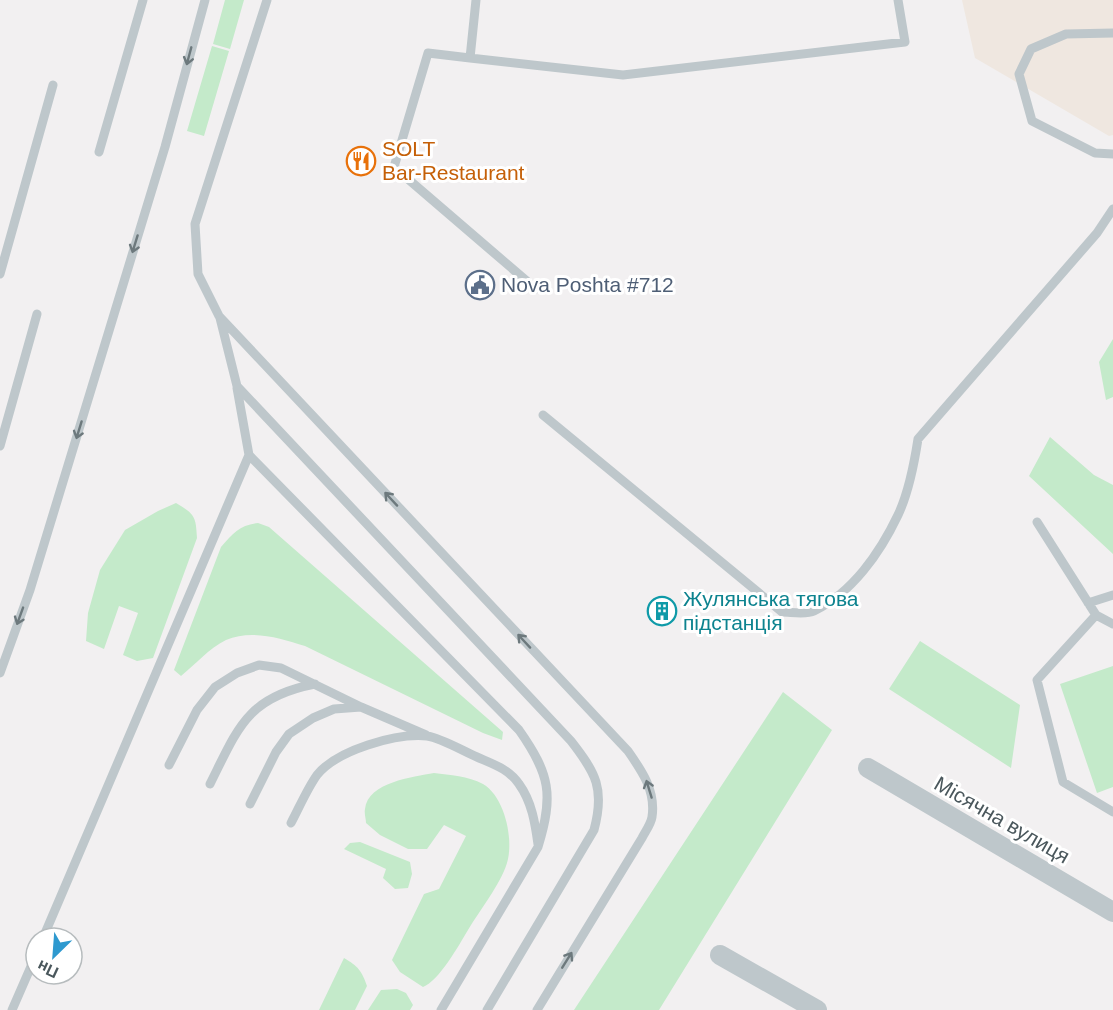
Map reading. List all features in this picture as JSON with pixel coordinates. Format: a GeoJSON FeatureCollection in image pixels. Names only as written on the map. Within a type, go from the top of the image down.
{"type":"FeatureCollection","features":[{"type":"Feature","properties":{"kind":"street","name":"Місячна вулиця"},"geometry":{"type":"LineString","coordinates":[[868,768],[1113,912]]}},
{"type":"Feature","properties":{"kind":"street"},"geometry":{"type":"LineString","coordinates":[[720,955],[817,1010]]}},
{"type":"Feature","properties":{"kind":"lane"},"geometry":{"type":"LineString","coordinates":[[99,152],[142,0]]}},
{"type":"Feature","properties":{"kind":"lane"},"geometry":{"type":"LineString","coordinates":[[0,673],[30,590],[155,180],[205,0]]}},
{"type":"Feature","properties":{"kind":"lane"},"geometry":{"type":"LineString","coordinates":[[48,926],[249,455],[237,386],[219,316],[198,274],[195,224],[267,0]]}},
{"type":"Feature","properties":{"kind":"lane"},"geometry":{"type":"LineString","coordinates":[[470,58],[476,0]]}},
{"type":"Feature","properties":{"kind":"lane"},"geometry":{"type":"LineString","coordinates":[[536,289],[394,167],[428,53],[622,75],[905,42],[898,0]]}},
{"type":"Feature","properties":{"kind":"lane"},"geometry":{"type":"LineString","coordinates":[[1113,33],[1066,34],[1031,49],[1019,74],[1032,121],[1095,153],[1113,154]]}},
{"type":"Feature","properties":{"kind":"lane"},"geometry":{"type":"LineString","coordinates":[[0,274],[53,85]]}},
{"type":"Feature","properties":{"kind":"lane"},"geometry":{"type":"LineString","coordinates":[[543,416],[782,612],[812,612],[849,588],[879,549],[898,514],[912,474],[918,439],[1097,233],[1113,209]]}},
{"type":"Feature","properties":{"kind":"lane"},"geometry":{"type":"LineString","coordinates":[[0,446],[37,314]]}},
{"type":"Feature","properties":{"kind":"lane"},"geometry":{"type":"LineString","coordinates":[[219,316],[628,751],[644,774],[652,798],[652,818],[537,1010]]}},
{"type":"Feature","properties":{"kind":"lane"},"geometry":{"type":"LineString","coordinates":[[237,386],[571,741],[586,761],[598,784],[600,808],[594,830],[487,1010]]}},
{"type":"Feature","properties":{"kind":"lane"},"geometry":{"type":"LineString","coordinates":[[249,455],[519,730],[534,751],[543,774],[549,795],[546,821],[538,847],[441,1010]]}},
{"type":"Feature","properties":{"kind":"lane"},"geometry":{"type":"LineString","coordinates":[[1037,522],[1096,615],[1113,624]]}},
{"type":"Feature","properties":{"kind":"lane"},"geometry":{"type":"LineString","coordinates":[[1088,603],[1113,595]]}},
{"type":"Feature","properties":{"kind":"lane"},"geometry":{"type":"LineString","coordinates":[[1096,615],[1037,680],[1063,782],[1113,812]]}},
{"type":"Feature","properties":{"kind":"lane"},"geometry":{"type":"LineString","coordinates":[[169,765],[196,710],[215,687],[237,673],[259,665],[282,668],[361,707],[504,769],[518,782],[526,795],[534,819],[538,847]]}},
{"type":"Feature","properties":{"kind":"lane"},"geometry":{"type":"LineString","coordinates":[[210,784],[235,733],[249,714],[268,699],[290,689],[315,684]]}},
{"type":"Feature","properties":{"kind":"lane"},"geometry":{"type":"LineString","coordinates":[[250,804],[276,752],[289,734],[313,718],[334,709],[361,707]]}},
{"type":"Feature","properties":{"kind":"lane"},"geometry":{"type":"LineString","coordinates":[[291,823],[318,774],[344,755],[374,742],[399,737],[428,736]]}},
{"type":"Feature","properties":{"kind":"lane"},"geometry":{"type":"LineString","coordinates":[[12,1010],[24,982]]}},
{"type":"Feature","properties":{"kind":"green space"},"geometry":{"type":"Polygon","coordinates":[[[225,0],[244,0],[230,49],[213,44],[225,0]]]}},
{"type":"Feature","properties":{"kind":"green space"},"geometry":{"type":"Polygon","coordinates":[[[212,46],[229,51],[204,136],[187,131],[212,46]]]}},
{"type":"Feature","properties":{"kind":"green space"},"geometry":{"type":"Polygon","coordinates":[[[1113,339],[1113,397],[1106,400],[1099,362],[1113,339]]]}},
{"type":"Feature","properties":{"kind":"green space"},"geometry":{"type":"Polygon","coordinates":[[[1050,437],[1094,475],[1113,485],[1113,554],[1029,476],[1050,437]]]}},
{"type":"Feature","properties":{"kind":"green space"},"geometry":{"type":"Polygon","coordinates":[[[176,503],[193,517],[197,538],[153,658],[137,661],[123,655],[138,613],[119,606],[104,649],[86,641],[88,613],[100,570],[125,530],[176,503]]]}},
{"type":"Feature","properties":{"kind":"green space"},"geometry":{"type":"Polygon","coordinates":[[[258,523],[269,527],[503,732],[502,740],[483,733],[305,646],[276,638],[245,635],[226,640],[214,647],[181,676],[174,670],[221,547],[237,530],[258,523]]]}},
{"type":"Feature","properties":{"kind":"green space"},"geometry":{"type":"Polygon","coordinates":[[[920,641],[1020,705],[1011,768],[889,689],[920,641]]]}},
{"type":"Feature","properties":{"kind":"green space"},"geometry":{"type":"Polygon","coordinates":[[[1113,666],[1113,787],[1097,793],[1060,684],[1113,666]]]}},
{"type":"Feature","properties":{"kind":"green space"},"geometry":{"type":"Polygon","coordinates":[[[783,692],[832,730],[659,1010],[574,1010],[783,692]]]}},
{"type":"Feature","properties":{"kind":"green space"},"geometry":{"type":"Polygon","coordinates":[[[434,773],[471,779],[491,790],[506,820],[509,854],[500,880],[454,953],[436,978],[423,987],[400,972],[392,960],[424,894],[439,889],[466,836],[444,825],[427,849],[408,849],[380,835],[366,823],[365,811],[368,800],[383,787],[393,782],[434,773]]]}},
{"type":"Feature","properties":{"kind":"green space"},"geometry":{"type":"Polygon","coordinates":[[[360,842],[410,862],[412,874],[408,888],[395,889],[383,878],[386,869],[344,849],[350,843],[360,842]]]}},
{"type":"Feature","properties":{"kind":"green space"},"geometry":{"type":"Polygon","coordinates":[[[344,958],[359,969],[367,986],[355,1010],[319,1010],[344,958]]]}},
{"type":"Feature","properties":{"kind":"green space"},"geometry":{"type":"Polygon","coordinates":[[[397,989],[406,993],[413,1005],[410,1010],[368,1010],[381,990],[397,989]]]}},
{"type":"Feature","properties":{"kind":"sand"},"geometry":{"type":"Polygon","coordinates":[[[962,0],[1113,0],[1113,135],[1109,136],[975,58],[962,0]]]}},
{"type":"Feature","properties":{"kind":"place","name":"SOLT Bar-Restaurant"},"geometry":{"type":"Point","coordinates":[361,161]}},
{"type":"Feature","properties":{"kind":"place","name":"Nova Poshta #712"},"geometry":{"type":"Point","coordinates":[480,285]}},
{"type":"Feature","properties":{"kind":"place","name":"Жулянська тягова підстанція"},"geometry":{"type":"Point","coordinates":[662,611]}}]}
